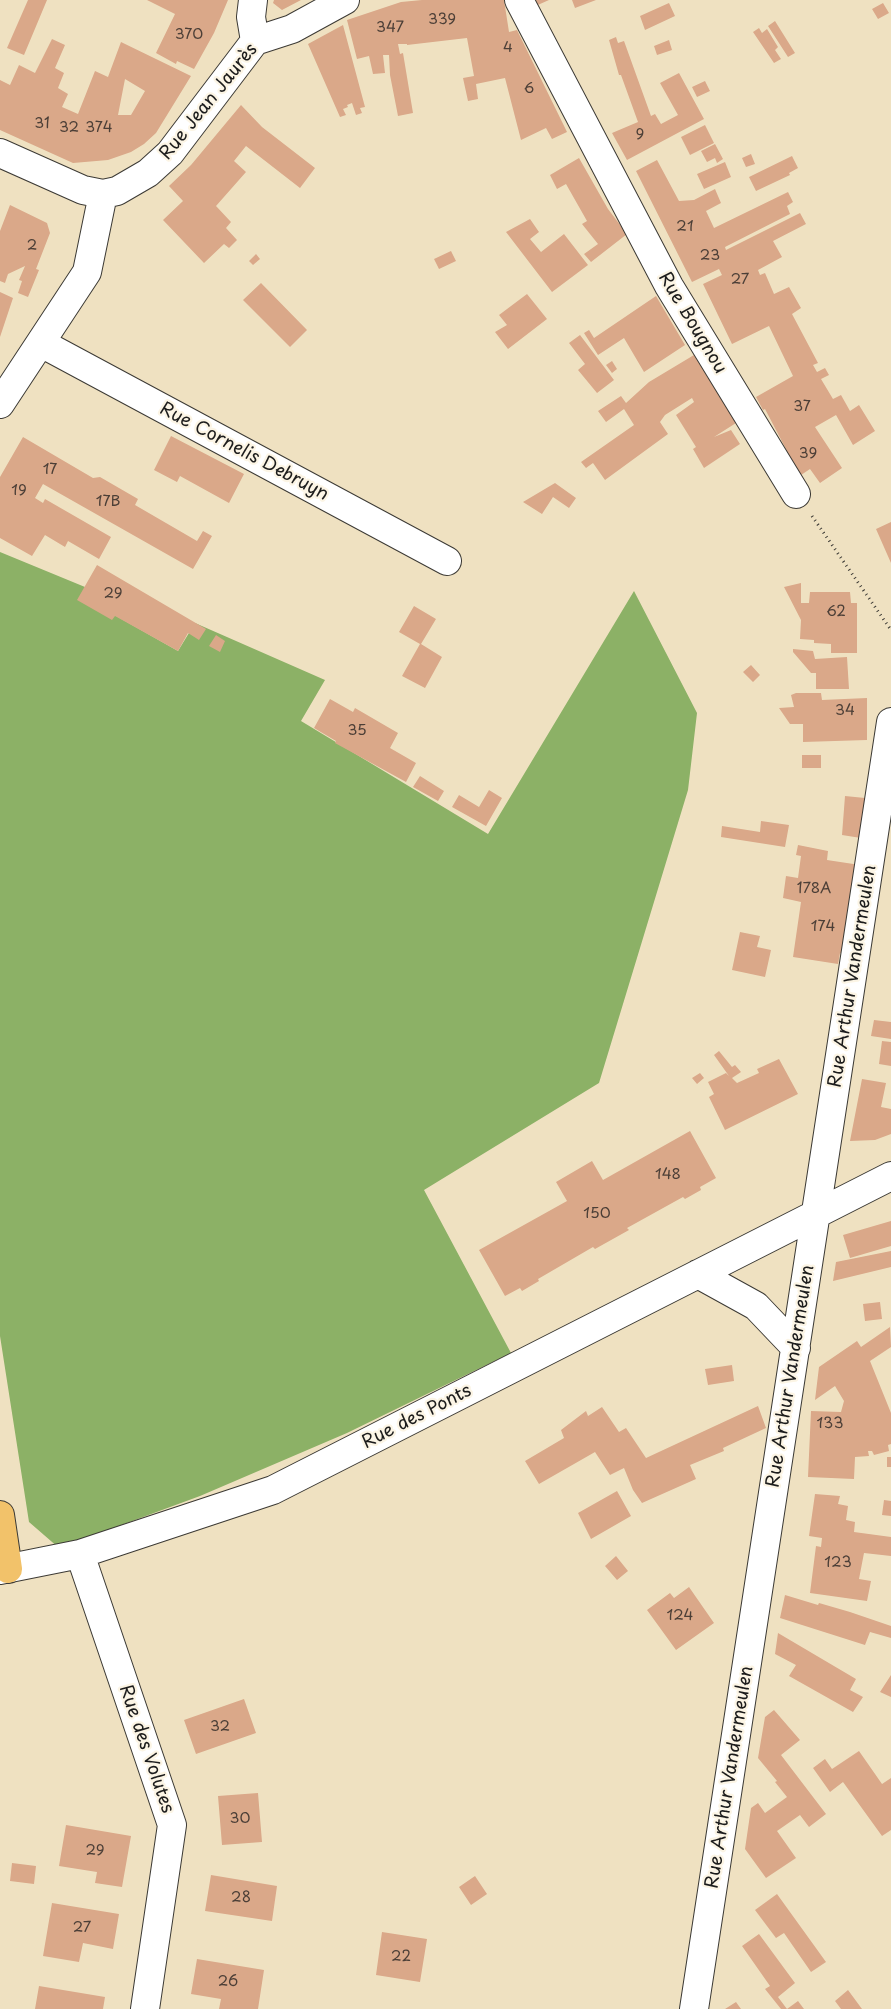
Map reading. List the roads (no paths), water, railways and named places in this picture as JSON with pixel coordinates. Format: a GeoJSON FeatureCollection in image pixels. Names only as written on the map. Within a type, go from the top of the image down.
{"type":"FeatureCollection","features":[{"type":"Feature","properties":{"kind":"highway"},"geometry":{"type":"LineString","coordinates":[[0,1515],[4,1569]]}},
{"type":"Feature","properties":{"kind":"street"},"geometry":{"type":"LineString","coordinates":[[253,0],[251,17],[255,41]]}},
{"type":"Feature","properties":{"kind":"street","name":"Rue Jean Jaurès"},"geometry":{"type":"LineString","coordinates":[[103,194],[117,191],[127,186],[148,173],[163,160],[185,136],[255,41],[292,29],[345,0]]}},
{"type":"Feature","properties":{"kind":"street","name":"Rue Bougnou"},"geometry":{"type":"LineString","coordinates":[[519,0],[669,286],[796,494]]}},
{"type":"Feature","properties":{"kind":"street"},"geometry":{"type":"LineString","coordinates":[[0,153],[71,185],[103,194],[87,272],[0,404]]}},
{"type":"Feature","properties":{"kind":"street","name":"Rue Cornelis Debruyn"},"geometry":{"type":"LineString","coordinates":[[41,343],[447,561]]}},
{"type":"Feature","properties":{"kind":"street","name":"Rue Arthur Vandermeulen"},"geometry":{"type":"LineString","coordinates":[[694,2009],[890,737]]}},
{"type":"Feature","properties":{"kind":"street","name":"Rue des Ponts"},"geometry":{"type":"LineString","coordinates":[[4,1569],[80,1554],[273,1490],[891,1176]]}},
{"type":"Feature","properties":{"kind":"street"},"geometry":{"type":"LineString","coordinates":[[698,1274],[756,1306],[796,1348]]}},
{"type":"Feature","properties":{"kind":"street","name":"Rue des Volutes"},"geometry":{"type":"LineString","coordinates":[[80,1554],[172,1825],[145,2009]]}}]}
